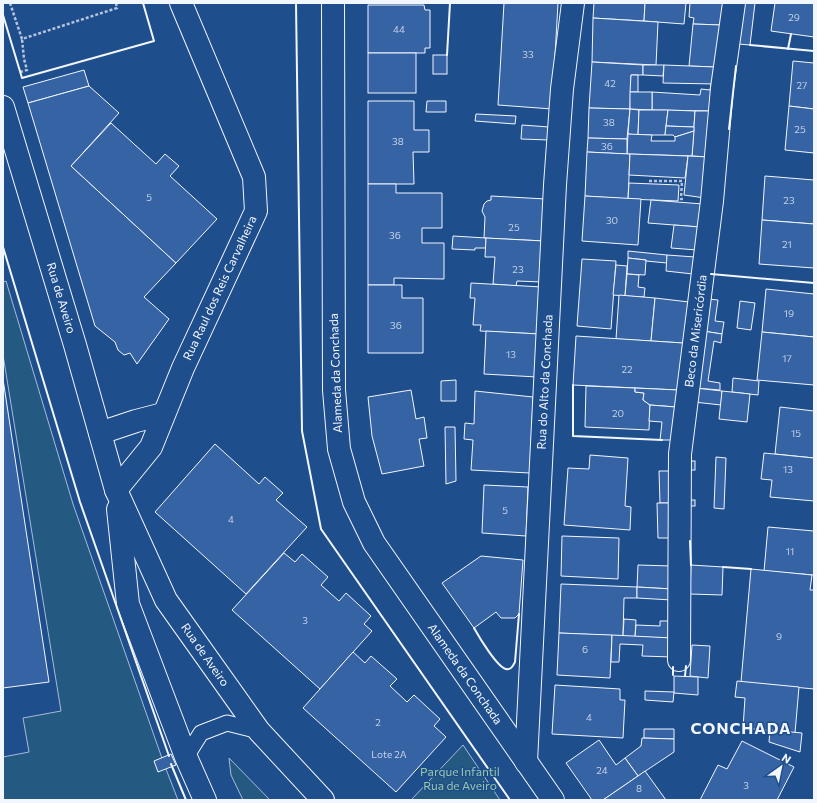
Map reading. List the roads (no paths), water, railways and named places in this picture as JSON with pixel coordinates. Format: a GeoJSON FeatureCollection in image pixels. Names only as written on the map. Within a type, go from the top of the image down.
{"type":"FeatureCollection","features":[{"type":"Feature","properties":{"kind":"street","name":"Rua Raul dos Reis Carvalheira"},"geometry":{"type":"LineString","coordinates":[[116,490],[150,447],[183,368],[256,211],[254,177],[181,3]]}},
{"type":"Feature","properties":{"kind":"street","name":"Alameda da Conchada"},"geometry":{"type":"LineString","coordinates":[[333,3],[334,390],[339,449],[354,502],[374,543],[553,800]]}},
{"type":"Feature","properties":{"kind":"street","name":"Rua do Alto da Conchada"},"geometry":{"type":"LineString","coordinates":[[526,762],[555,185],[562,89],[573,3]]}},
{"type":"Feature","properties":{"kind":"street","name":"Beco da Misericórdia"},"geometry":{"type":"LineString","coordinates":[[679,660],[680,454],[712,201],[722,88],[734,3]]}},
{"type":"Feature","properties":{"kind":"street","name":"Rua de Aveiro"},"geometry":{"type":"LineString","coordinates":[[3,107],[75,345],[116,490],[166,600],[259,731],[323,800]]}},
{"type":"Feature","properties":{"kind":"street"},"geometry":{"type":"LineString","coordinates":[[100,433],[163,414]]}},
{"type":"Feature","properties":{"kind":"street","name":"Rua de Aveiro"},"geometry":{"type":"LineString","coordinates":[[116,490],[128,604],[186,757],[206,800]]}},
{"type":"Feature","properties":{"kind":"lane"},"geometry":{"type":"LineString","coordinates":[[186,757],[201,733],[226,723],[259,731]]}},
{"type":"Feature","properties":{"kind":"district","name":"CONCHADA"},"geometry":{"type":"Point","coordinates":[741,728]}},
{"type":"Feature","properties":{"kind":"park label","name":"Parque Infantil Rua de Aveiro"},"geometry":{"type":"Point","coordinates":[460,779]}}]}
